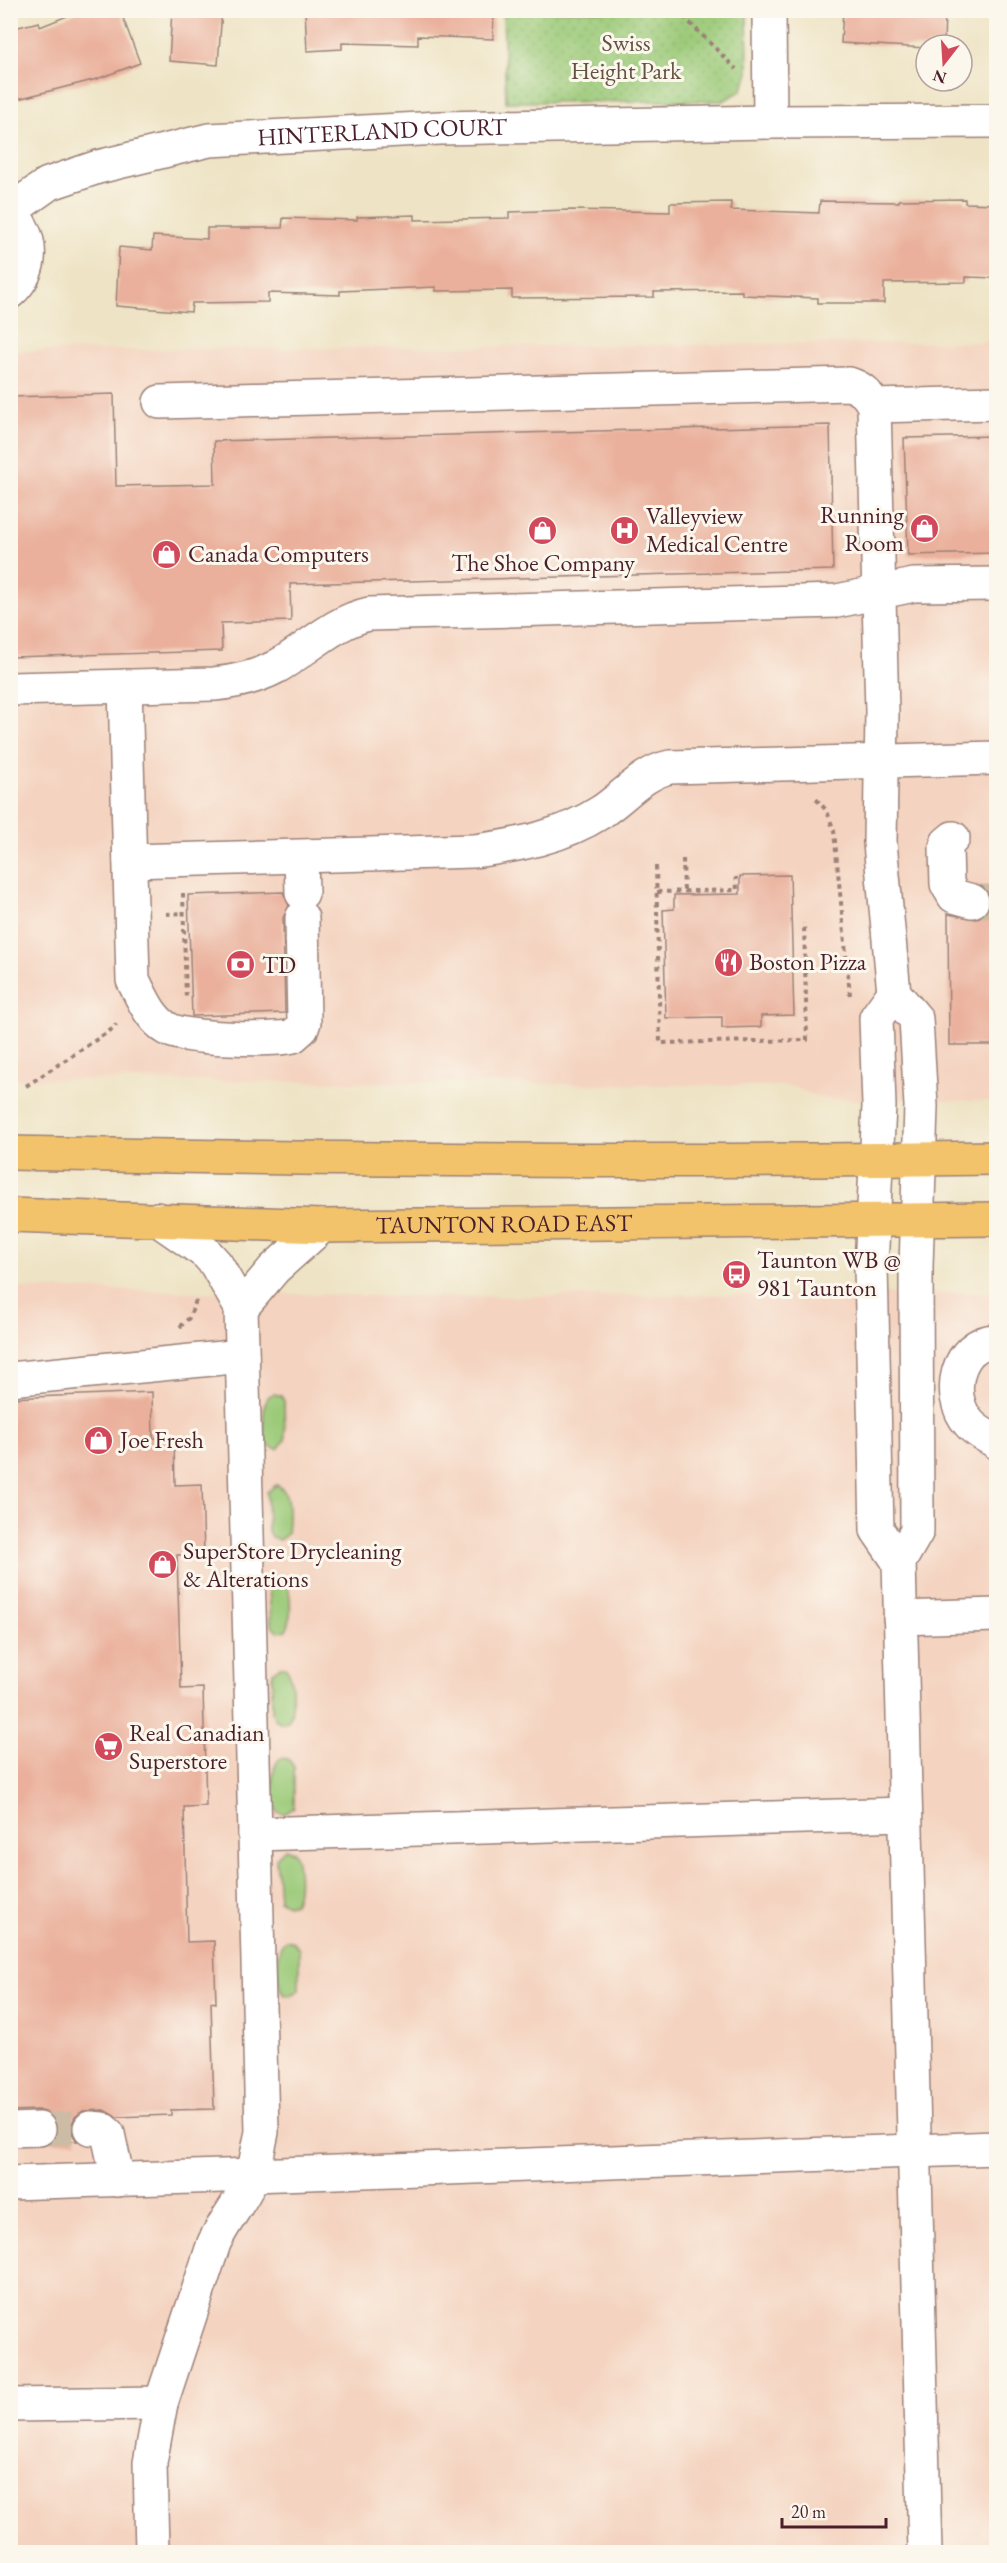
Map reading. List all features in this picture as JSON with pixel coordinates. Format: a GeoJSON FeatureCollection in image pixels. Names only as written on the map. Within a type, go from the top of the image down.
{"type":"FeatureCollection","features":[{"type":"Feature","properties":{"kind":"main road"},"geometry":{"type":"LineString","coordinates":[[10,1153],[204,1157],[876,1161],[996,1158]]}},
{"type":"Feature","properties":{"kind":"main road","name":"TAUNTON ROAD EAST"},"geometry":{"type":"LineString","coordinates":[[10,1215],[322,1226],[996,1219]]}},
{"type":"Feature","properties":{"kind":"street"},"geometry":{"type":"LineString","coordinates":[[769,10],[770,122]]}},
{"type":"Feature","properties":{"kind":"street","name":"HINTERLAND COURT"},"geometry":{"type":"LineString","coordinates":[[10,292],[18,286],[26,272],[30,255],[28,239],[21,223],[10,211],[48,184],[98,167],[209,140],[440,128],[770,122],[996,121]]}},
{"type":"Feature","properties":{"kind":"street"},"geometry":{"type":"LineString","coordinates":[[160,402],[849,384],[865,392],[874,406],[879,593],[880,843],[894,993],[916,1019],[921,1106],[917,1220],[917,1531],[899,1562],[925,2553]]}},
{"type":"Feature","properties":{"kind":"street"},"geometry":{"type":"LineString","coordinates":[[874,406],[996,403]]}},
{"type":"Feature","properties":{"kind":"street"},"geometry":{"type":"LineString","coordinates":[[10,689],[214,684],[244,680],[277,666],[343,623],[369,614],[837,602],[914,585],[996,584]]}},
{"type":"Feature","properties":{"kind":"street"},"geometry":{"type":"LineString","coordinates":[[125,686],[133,980],[152,1015],[168,1029],[190,1035],[293,1036],[302,1028],[304,1022],[301,857]]}},
{"type":"Feature","properties":{"kind":"street"},"geometry":{"type":"LineString","coordinates":[[130,861],[455,853],[530,842],[577,825],[600,813],[642,780],[661,769],[670,767],[996,758]]}},
{"type":"Feature","properties":{"kind":"street"},"geometry":{"type":"LineString","coordinates":[[953,838],[947,843],[946,848],[946,884],[954,896],[988,901]]}},
{"type":"Feature","properties":{"kind":"street"},"geometry":{"type":"LineString","coordinates":[[894,993],[876,1018],[879,1106],[871,1267],[877,1530],[899,1562]]}},
{"type":"Feature","properties":{"kind":"street"},"geometry":{"type":"LineString","coordinates":[[152,2553],[150,2463],[161,2403],[214,2243],[223,2225],[243,2197],[253,2175],[262,2132],[241,1308],[216,1264],[206,1253],[157,1219]]}},
{"type":"Feature","properties":{"kind":"street"},"geometry":{"type":"LineString","coordinates":[[241,1308],[280,1262],[322,1226]]}},
{"type":"Feature","properties":{"kind":"street"},"geometry":{"type":"LineString","coordinates":[[996,1341],[972,1348],[962,1360],[958,1376],[958,1399],[964,1416],[975,1429],[996,1442]]}},
{"type":"Feature","properties":{"kind":"street"},"geometry":{"type":"LineString","coordinates":[[10,1379],[242,1356]]}},
{"type":"Feature","properties":{"kind":"street"},"geometry":{"type":"LineString","coordinates":[[900,1618],[996,1615]]}},
{"type":"Feature","properties":{"kind":"street"},"geometry":{"type":"LineString","coordinates":[[255,1834],[905,1814]]}},
{"type":"Feature","properties":{"kind":"street"},"geometry":{"type":"LineString","coordinates":[[90,2128],[102,2129],[108,2134],[118,2180]]}},
{"type":"Feature","properties":{"kind":"street"},"geometry":{"type":"LineString","coordinates":[[10,2183],[996,2148]]}},
{"type":"Feature","properties":{"kind":"street"},"geometry":{"type":"LineString","coordinates":[[10,2404],[161,2403]]}},
{"type":"Feature","properties":{"kind":"path"},"geometry":{"type":"LineString","coordinates":[[677,10],[740,72]]}},
{"type":"Feature","properties":{"kind":"path"},"geometry":{"type":"LineString","coordinates":[[808,793],[829,811],[834,831],[851,1001]]}},
{"type":"Feature","properties":{"kind":"path"},"geometry":{"type":"LineString","coordinates":[[683,859],[684,892]]}},
{"type":"Feature","properties":{"kind":"path"},"geometry":{"type":"LineString","coordinates":[[656,866],[660,1043],[807,1040],[804,923]]}},
{"type":"Feature","properties":{"kind":"path"},"geometry":{"type":"LineString","coordinates":[[657,892],[737,890],[736,877]]}},
{"type":"Feature","properties":{"kind":"path"},"geometry":{"type":"LineString","coordinates":[[183,886],[186,1008]]}},
{"type":"Feature","properties":{"kind":"path"},"geometry":{"type":"LineString","coordinates":[[177,913],[183,913]]}},
{"type":"Feature","properties":{"kind":"path"},"geometry":{"type":"LineString","coordinates":[[26,1086],[114,1028],[116,1017]]}},
{"type":"Feature","properties":{"kind":"path"},"geometry":{"type":"LineString","coordinates":[[177,1328],[192,1312],[198,1288]]}},
{"type":"Feature","properties":{"kind":"shaded area"},"geometry":{"type":"Polygon","coordinates":[[[996,342],[996,1101],[824,1099],[790,1086],[11,1079],[10,351],[996,342]]]}},
{"type":"Feature","properties":{"kind":"shaded area"},"geometry":{"type":"Polygon","coordinates":[[[11,1288],[440,1297],[996,1293],[996,2552],[11,2552],[11,1288]]]}},
{"type":"Feature","properties":{"kind":"green space","name":"Swiss Height Park"},"geometry":{"type":"Polygon","coordinates":[[[503,11],[747,11],[748,75],[741,91],[723,101],[506,102],[503,11]]]}},
{"type":"Feature","properties":{"kind":"green space"},"geometry":{"type":"Polygon","coordinates":[[[274,1394],[281,1396],[284,1401],[285,1440],[278,1449],[267,1446],[264,1428],[265,1402],[267,1397],[274,1394]]]}},
{"type":"Feature","properties":{"kind":"green space"},"geometry":{"type":"Polygon","coordinates":[[[276,1485],[285,1492],[288,1506],[287,1534],[279,1540],[271,1537],[268,1531],[267,1492],[276,1485]]]}},
{"type":"Feature","properties":{"kind":"green space"},"geometry":{"type":"Polygon","coordinates":[[[278,1576],[285,1578],[290,1605],[288,1626],[286,1630],[279,1632],[271,1625],[269,1586],[272,1579],[278,1576]]]}},
{"type":"Feature","properties":{"kind":"green space"},"geometry":{"type":"Polygon","coordinates":[[[279,1667],[285,1667],[288,1671],[292,1692],[291,1715],[289,1720],[282,1723],[275,1719],[272,1712],[272,1676],[279,1667]]]}},
{"type":"Feature","properties":{"kind":"green space"},"geometry":{"type":"Polygon","coordinates":[[[281,1758],[288,1759],[294,1767],[294,1808],[284,1814],[277,1812],[273,1792],[273,1775],[277,1762],[281,1758]]]}},
{"type":"Feature","properties":{"kind":"green space"},"geometry":{"type":"Polygon","coordinates":[[[285,1849],[294,1852],[298,1878],[298,1892],[294,1903],[287,1905],[279,1900],[276,1858],[285,1849]]]}},
{"type":"Feature","properties":{"kind":"green space"},"geometry":{"type":"Polygon","coordinates":[[[286,1940],[294,1942],[299,1950],[299,1990],[290,1996],[283,1994],[278,1974],[279,1951],[286,1940]]]}},
{"type":"Feature","properties":{"kind":"building"},"geometry":{"type":"Polygon","coordinates":[[[82,10],[120,10],[140,63],[97,79],[10,101],[10,29],[39,22],[40,27],[82,10]]]}},
{"type":"Feature","properties":{"kind":"building"},"geometry":{"type":"Polygon","coordinates":[[[172,10],[222,10],[218,65],[169,61],[172,10]]]}},
{"type":"Feature","properties":{"kind":"building"},"geometry":{"type":"Polygon","coordinates":[[[305,10],[494,10],[493,39],[418,36],[418,45],[342,43],[342,49],[307,51],[305,10]]]}},
{"type":"Feature","properties":{"kind":"building"},"geometry":{"type":"Polygon","coordinates":[[[843,10],[945,10],[944,33],[914,33],[914,47],[841,43],[843,10]]]}},
{"type":"Feature","properties":{"kind":"building"},"geometry":{"type":"Polygon","coordinates":[[[965,199],[965,203],[996,204],[996,278],[966,277],[966,282],[884,283],[884,303],[818,303],[818,298],[742,295],[742,291],[654,292],[654,297],[512,298],[512,290],[436,291],[436,287],[340,291],[340,295],[268,293],[268,302],[192,303],[191,312],[116,306],[119,247],[152,250],[153,236],[207,239],[207,228],[282,228],[283,218],[357,220],[357,217],[415,215],[415,220],[509,218],[509,212],[571,210],[670,212],[670,203],[731,202],[731,210],[819,213],[820,201],[899,202],[899,200],[965,199]]]}},
{"type":"Feature","properties":{"kind":"building"},"geometry":{"type":"Polygon","coordinates":[[[114,394],[116,486],[215,484],[214,441],[830,425],[833,570],[290,584],[291,621],[221,623],[222,651],[10,657],[10,397],[114,394]]]}},
{"type":"Feature","properties":{"kind":"building"},"geometry":{"type":"Polygon","coordinates":[[[996,436],[996,553],[908,555],[904,438],[996,436]]]}},
{"type":"Feature","properties":{"kind":"building","name":"Boston Pizza"},"geometry":{"type":"Polygon","coordinates":[[[790,875],[794,1015],[761,1016],[761,1027],[722,1028],[722,1017],[666,1018],[663,910],[674,909],[674,895],[740,894],[740,876],[790,875]]]}},
{"type":"Feature","properties":{"kind":"building","name":"TD"},"geometry":{"type":"Polygon","coordinates":[[[283,892],[289,906],[283,918],[285,1013],[192,1016],[188,895],[283,892]]]}},
{"type":"Feature","properties":{"kind":"building"},"geometry":{"type":"Polygon","coordinates":[[[948,914],[976,919],[985,914],[996,914],[996,1045],[949,1045],[948,914]]]}},
{"type":"Feature","properties":{"kind":"building","name":"Real Canadian Superstore"},"geometry":{"type":"Polygon","coordinates":[[[152,1392],[153,1438],[174,1438],[175,1485],[202,1484],[204,1555],[177,1555],[181,1689],[203,1688],[206,1806],[184,1807],[187,1942],[214,1941],[216,2003],[211,2002],[214,2109],[171,2110],[171,2115],[116,2117],[104,2110],[83,2111],[75,2117],[71,2126],[77,2141],[52,2142],[58,2128],[55,2120],[48,2113],[38,2110],[10,2111],[10,1398],[152,1392]]]}},
{"type":"Feature","properties":{"kind":"tunnel"},"geometry":{"type":"LineString","coordinates":[[972,901],[996,901]]}},
{"type":"Feature","properties":{"kind":"tunnel"},"geometry":{"type":"LineString","coordinates":[[39,2129],[90,2128]]}},
{"type":"Feature","properties":{"kind":"place","name":"Running Room"},"geometry":{"type":"Point","coordinates":[925,529]}},
{"type":"Feature","properties":{"kind":"place","name":"The Shoe Company"},"geometry":{"type":"Point","coordinates":[543,530]}},
{"type":"Feature","properties":{"kind":"place","name":"Valleyview Medical Centre"},"geometry":{"type":"Point","coordinates":[625,530]}},
{"type":"Feature","properties":{"kind":"place","name":"Canada Computers"},"geometry":{"type":"Point","coordinates":[167,554]}},
{"type":"Feature","properties":{"kind":"place","name":"Boston Pizza"},"geometry":{"type":"Point","coordinates":[728,962]}},
{"type":"Feature","properties":{"kind":"place","name":"TD"},"geometry":{"type":"Point","coordinates":[241,965]}},
{"type":"Feature","properties":{"kind":"place","name":"Taunton WB @ 981 Taunton"},"geometry":{"type":"Point","coordinates":[736,1274]}},
{"type":"Feature","properties":{"kind":"place","name":"Joe Fresh"},"geometry":{"type":"Point","coordinates":[99,1440]}},
{"type":"Feature","properties":{"kind":"place","name":"SuperStore Drycleaning & Alterations"},"geometry":{"type":"Point","coordinates":[162,1565]}},
{"type":"Feature","properties":{"kind":"place","name":"Real Canadian Superstore"},"geometry":{"type":"Point","coordinates":[108,1747]}}]}
